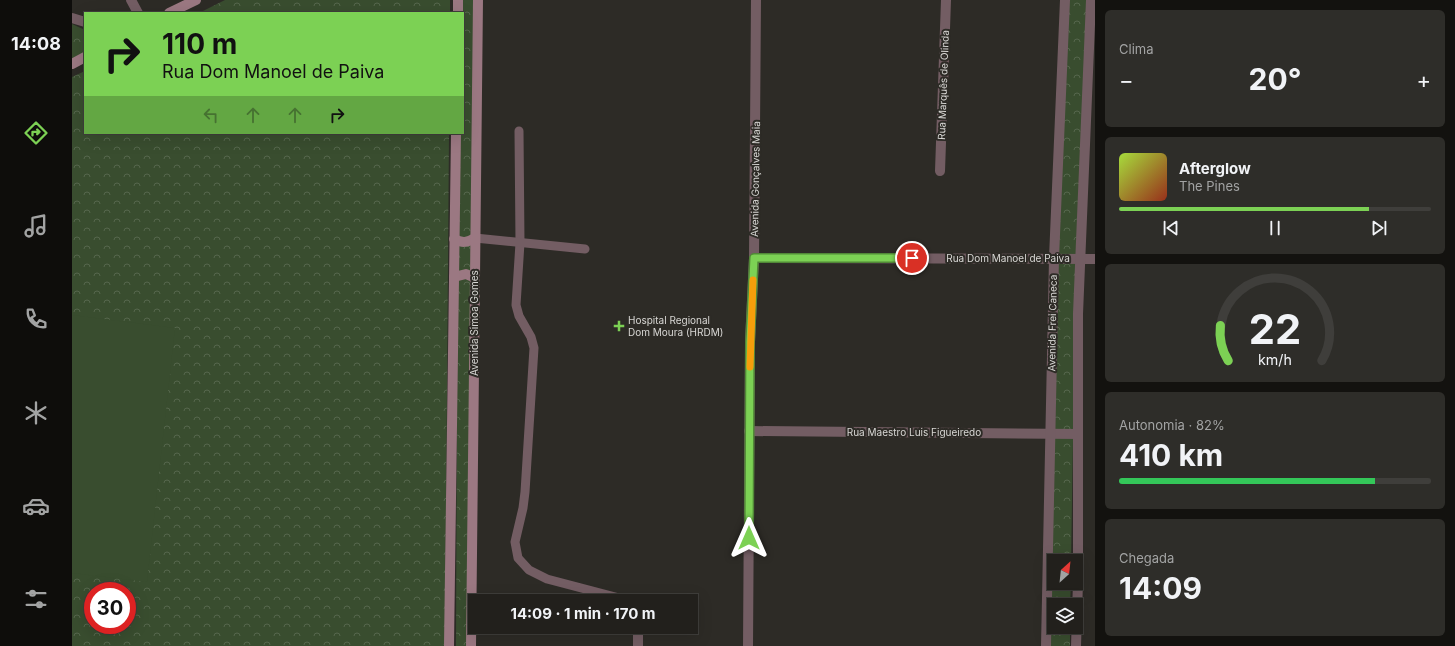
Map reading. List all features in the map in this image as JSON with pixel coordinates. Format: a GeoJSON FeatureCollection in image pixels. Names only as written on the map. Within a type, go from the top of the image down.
{"type":"FeatureCollection","features":[{"type":"Feature","properties":{"kind":"main road"},"geometry":{"type":"LineString","coordinates":[[171,12],[196,0]]}},
{"type":"Feature","properties":{"kind":"main road"},"geometry":{"type":"LineString","coordinates":[[458,0],[458,12]]}},
{"type":"Feature","properties":{"kind":"main road","name":"Avenida Simoa Gomes"},"geometry":{"type":"LineString","coordinates":[[471,646],[478,0]]}},
{"type":"Feature","properties":{"kind":"main road"},"geometry":{"type":"LineString","coordinates":[[72,64],[84,58]]}},
{"type":"Feature","properties":{"kind":"main road","name":"Avenida Simoa Gomes"},"geometry":{"type":"LineString","coordinates":[[449,646],[456,134]]}},
{"type":"Feature","properties":{"kind":"main road"},"geometry":{"type":"LineString","coordinates":[[454,239],[467,242],[475,238]]}},
{"type":"Feature","properties":{"kind":"main road"},"geometry":{"type":"LineString","coordinates":[[454,277],[466,274],[475,278]]}},
{"type":"Feature","properties":{"kind":"street"},"geometry":{"type":"LineString","coordinates":[[131,0],[137,12]]}},
{"type":"Feature","properties":{"kind":"street","name":"Avenida Gonçalves Maia"},"geometry":{"type":"LineString","coordinates":[[748,646],[750,342],[754,258],[756,0]]}},
{"type":"Feature","properties":{"kind":"street","name":"Rua Marquês de Olinda"},"geometry":{"type":"LineString","coordinates":[[940,171],[946,0]]}},
{"type":"Feature","properties":{"kind":"street","name":"Avenida Frei Caneca"},"geometry":{"type":"LineString","coordinates":[[1046,646],[1054,258],[1065,0]]}},
{"type":"Feature","properties":{"kind":"street"},"geometry":{"type":"LineString","coordinates":[[1076,646],[1078,582],[1078,314],[1091,0]]}},
{"type":"Feature","properties":{"kind":"street"},"geometry":{"type":"LineString","coordinates":[[72,18],[84,22]]}},
{"type":"Feature","properties":{"kind":"street","name":"Rua Dom Manoel de Paiva"},"geometry":{"type":"LineString","coordinates":[[754,258],[1095,259]]}},
{"type":"Feature","properties":{"kind":"street","name":"Rua Maestro Luis Figueiredo"},"geometry":{"type":"LineString","coordinates":[[749,431],[1050,432],[1078,434]]}},
{"type":"Feature","properties":{"kind":"street"},"geometry":{"type":"LineString","coordinates":[[638,634],[638,646]]}},
{"type":"Feature","properties":{"kind":"lane"},"geometry":{"type":"LineString","coordinates":[[519,131],[520,242],[516,305],[519,316],[531,337],[534,348],[525,492],[515,542],[518,558],[529,570],[547,579],[607,594]]}},
{"type":"Feature","properties":{"kind":"lane"},"geometry":{"type":"LineString","coordinates":[[475,238],[585,250]]}},
{"type":"Feature","properties":{"kind":"green space"},"geometry":{"type":"Polygon","coordinates":[[[225,0],[450,0],[450,12],[201,12],[225,0]]]}},
{"type":"Feature","properties":{"kind":"green space"},"geometry":{"type":"Polygon","coordinates":[[[460,0],[481,0],[470,594],[468,594],[469,646],[456,646],[458,134],[464,134],[464,12],[460,0]]]}},
{"type":"Feature","properties":{"kind":"green space"},"geometry":{"type":"Polygon","coordinates":[[[1068,0],[1088,0],[1077,254],[1058,255],[1068,0]]]}},
{"type":"Feature","properties":{"kind":"green space"},"geometry":{"type":"Polygon","coordinates":[[[72,24],[84,30],[84,53],[72,59],[72,24]]]}},
{"type":"Feature","properties":{"kind":"green space"},"geometry":{"type":"Polygon","coordinates":[[[84,71],[84,134],[449,134],[445,646],[72,646],[72,77],[84,71]]]}},
{"type":"Feature","properties":{"kind":"green space"},"geometry":{"type":"Polygon","coordinates":[[[1058,263],[1076,263],[1074,430],[1055,429],[1058,263]]]}},
{"type":"Feature","properties":{"kind":"green space"},"geometry":{"type":"Polygon","coordinates":[[[72,315],[175,328],[147,582],[72,573],[72,315]]]}},
{"type":"Feature","properties":{"kind":"green space"},"geometry":{"type":"Polygon","coordinates":[[[1054,437],[1073,439],[1071,554],[1052,554],[1054,437]]]}},
{"type":"Feature","properties":{"kind":"green space"},"geometry":{"type":"Polygon","coordinates":[[[1052,590],[1071,590],[1070,598],[1052,598],[1052,590]]]}},
{"type":"Feature","properties":{"kind":"green space"},"geometry":{"type":"Polygon","coordinates":[[[1051,634],[1070,634],[1070,646],[1051,646],[1051,634]]]}},
{"type":"Feature","properties":{"kind":"slow traffic"},"geometry":{"type":"LineString","coordinates":[[750,367],[753,280]]}},
{"type":"Feature","properties":{"kind":"place","name":"Hospital Regional Dom Moura (HRDM)"},"geometry":{"type":"Point","coordinates":[619,326]}},
{"type":"Feature","properties":{"kind":"route"},"geometry":{"type":"LineString","coordinates":[[749,538],[750,342],[754,258],[912,258]]}}]}
